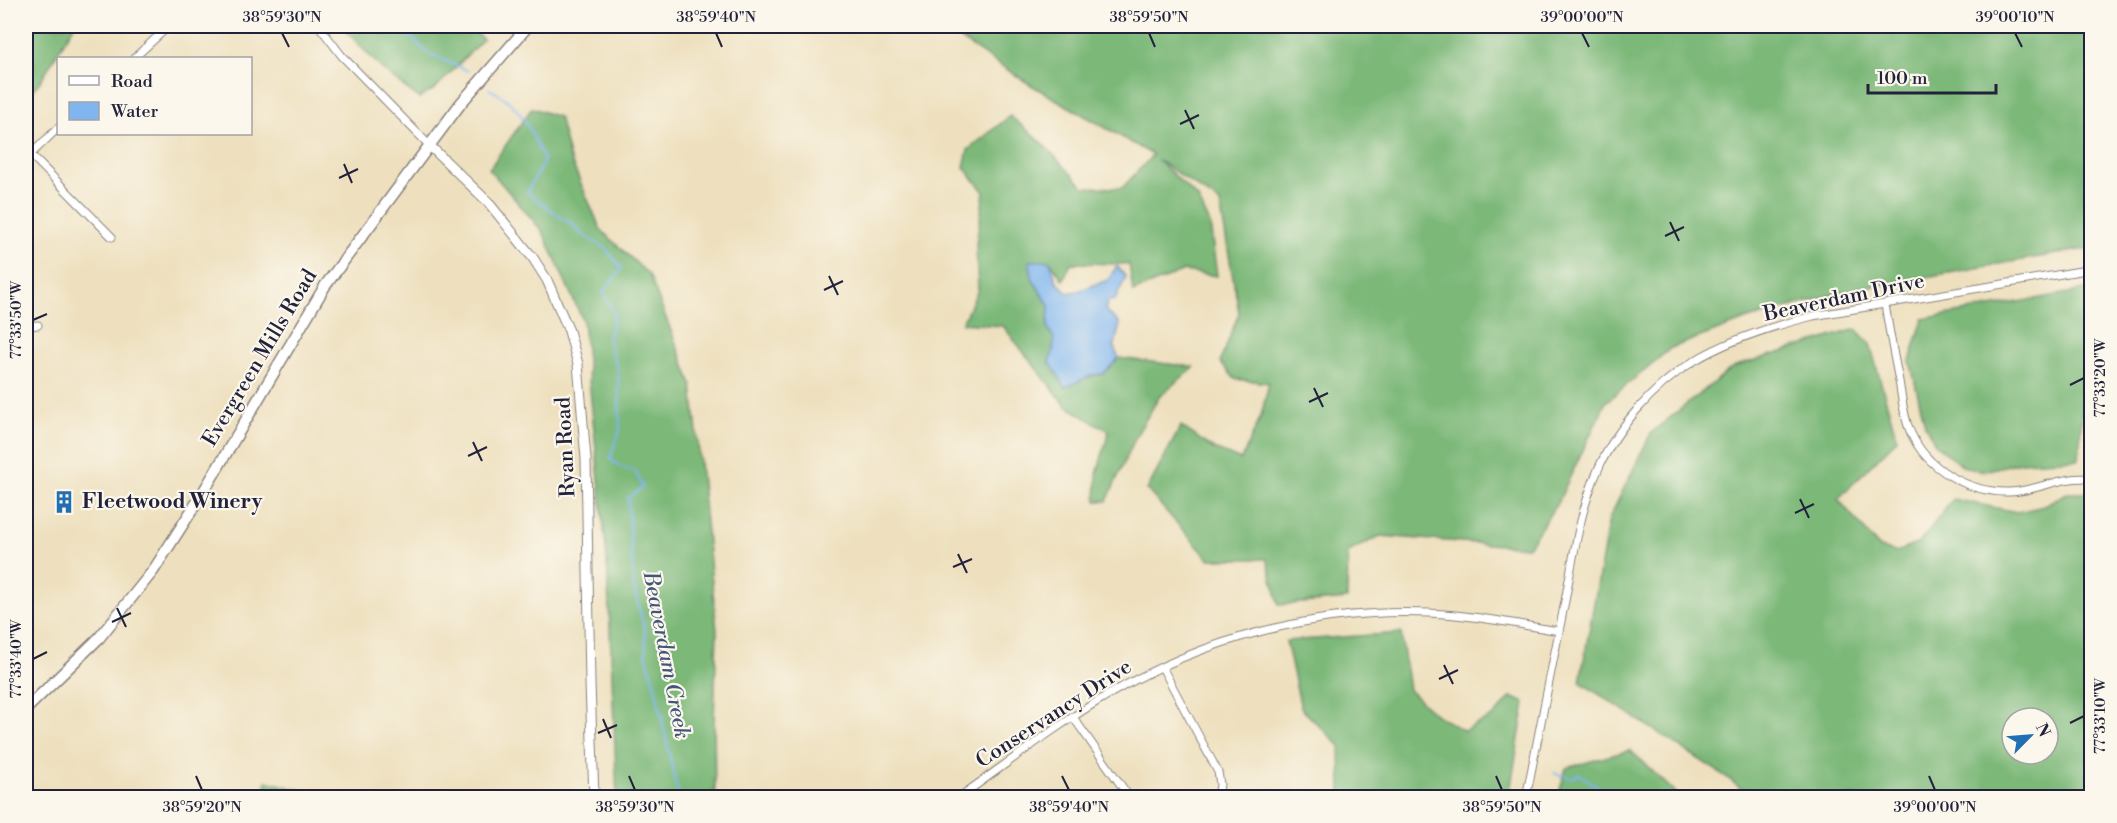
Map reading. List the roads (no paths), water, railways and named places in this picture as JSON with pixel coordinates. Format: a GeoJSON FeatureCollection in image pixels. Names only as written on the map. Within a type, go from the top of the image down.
{"type":"FeatureCollection","features":[{"type":"Feature","properties":{"kind":"main road","name":"Evergreen Mills Road"},"geometry":{"type":"LineString","coordinates":[[26,709],[99,638],[153,571],[201,496],[325,285],[467,96],[528,26]]}},
{"type":"Feature","properties":{"kind":"main road","name":"Ryan Road"},"geometry":{"type":"LineString","coordinates":[[429,145],[488,202],[533,258],[547,280],[568,331],[578,364],[586,459],[589,663],[594,798]]}},
{"type":"Feature","properties":{"kind":"street"},"geometry":{"type":"LineString","coordinates":[[135,57],[169,26]]}},
{"type":"Feature","properties":{"kind":"street"},"geometry":{"type":"LineString","coordinates":[[319,26],[332,45],[429,145]]}},
{"type":"Feature","properties":{"kind":"street"},"geometry":{"type":"LineString","coordinates":[[57,129],[27,155],[112,237]]}},
{"type":"Feature","properties":{"kind":"street","name":"Beaverdam Drive"},"geometry":{"type":"LineString","coordinates":[[1526,798],[1581,523],[1595,477],[1614,438],[1635,412],[1660,388],[1694,361],[1737,340],[1780,325],[1813,316],[2091,269]]}},
{"type":"Feature","properties":{"kind":"street"},"geometry":{"type":"LineString","coordinates":[[1885,304],[1905,418],[1920,449],[1939,468],[1955,480],[1974,486],[2011,492],[2067,478],[2091,479]]}},
{"type":"Feature","properties":{"kind":"street"},"geometry":{"type":"LineString","coordinates":[[26,326],[38,325]]}},
{"type":"Feature","properties":{"kind":"street","name":"Conservancy Drive"},"geometry":{"type":"LineString","coordinates":[[958,798],[1108,695],[1162,667],[1254,633],[1311,621],[1383,614],[1427,613],[1559,631]]}},
{"type":"Feature","properties":{"kind":"street"},"geometry":{"type":"LineString","coordinates":[[1162,667],[1218,772],[1220,784],[1218,798]]}},
{"type":"Feature","properties":{"kind":"street"},"geometry":{"type":"LineString","coordinates":[[1073,717],[1130,798]]}},
{"type":"Feature","properties":{"kind":"water"},"geometry":{"type":"Polygon","coordinates":[[[1029,261],[1050,261],[1056,280],[1067,293],[1108,280],[1117,266],[1126,277],[1115,300],[1108,301],[1105,310],[1120,324],[1114,348],[1119,358],[1103,374],[1088,377],[1065,387],[1049,361],[1053,352],[1054,339],[1048,328],[1049,305],[1033,280],[1029,261]]]}},
{"type":"Feature","properties":{"kind":"waterway","name":"Beaverdam Creek"},"geometry":{"type":"LineString","coordinates":[[398,26],[428,53],[468,71]]}},
{"type":"Feature","properties":{"kind":"waterway","name":"Beaverdam Creek"},"geometry":{"type":"LineString","coordinates":[[489,89],[509,102],[524,119],[544,161],[527,192],[563,219],[572,223],[581,234],[604,247],[622,268],[603,293],[615,314],[608,340],[618,370],[620,430],[610,459],[621,467],[635,471],[643,487],[628,498],[634,589],[645,631],[646,655],[680,798]]}},
{"type":"Feature","properties":{"kind":"waterway"},"geometry":{"type":"LineString","coordinates":[[1554,773],[1572,778],[1579,774],[1615,798]]}},
{"type":"Feature","properties":{"kind":"place","name":"Fleetwood Winery"},"geometry":{"type":"Point","coordinates":[64,502]}}]}
